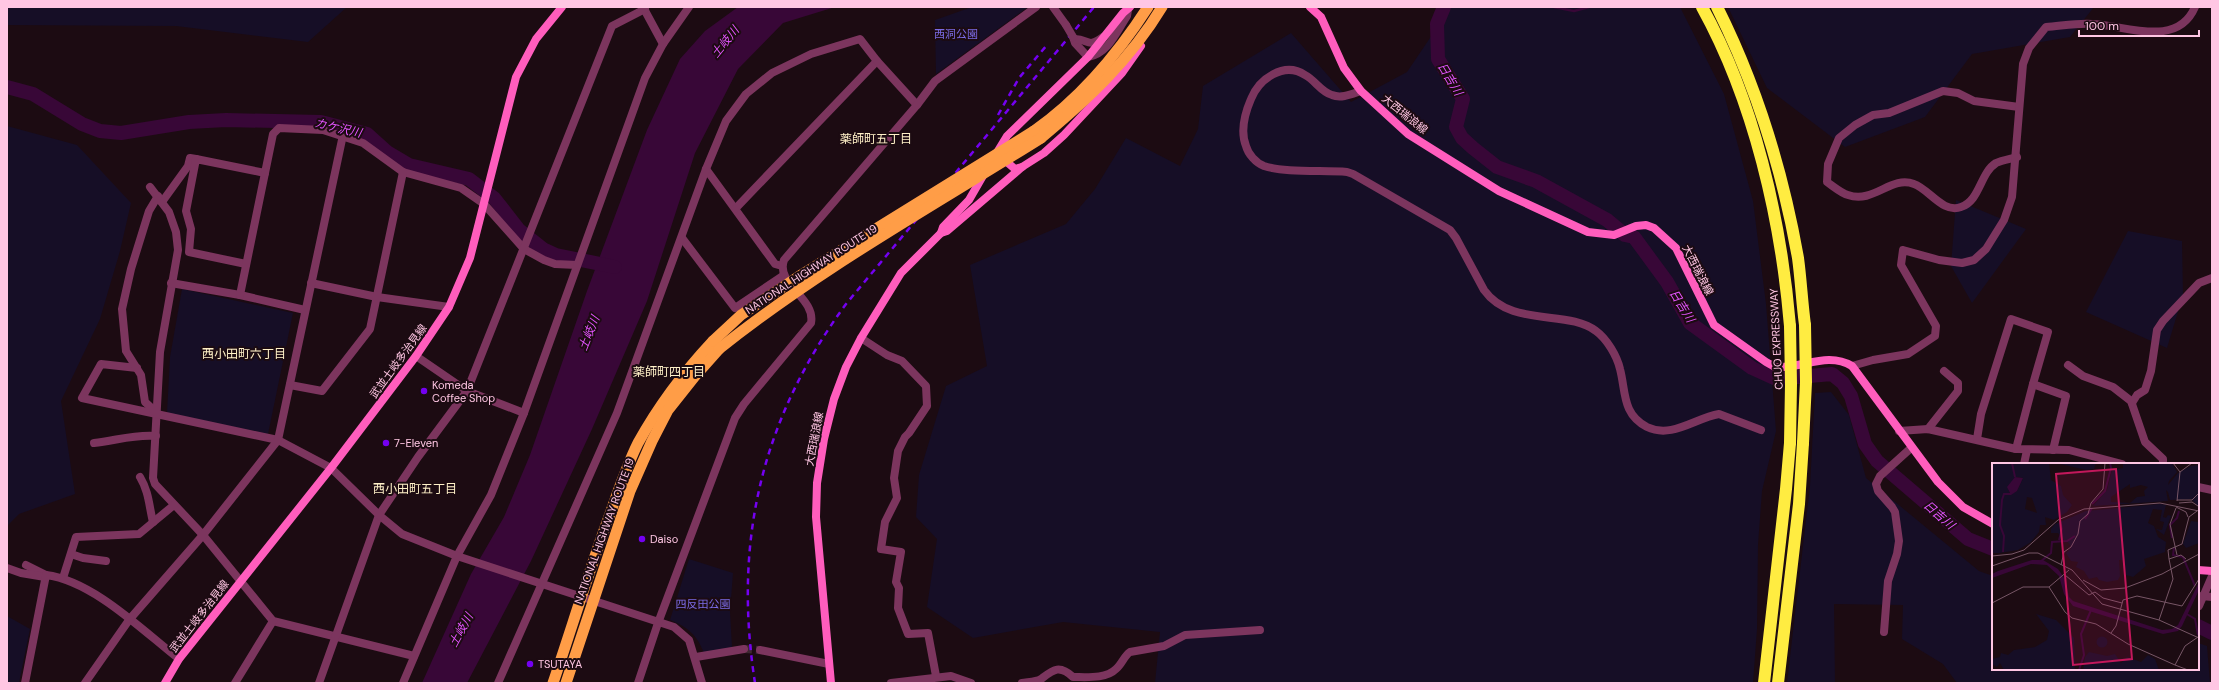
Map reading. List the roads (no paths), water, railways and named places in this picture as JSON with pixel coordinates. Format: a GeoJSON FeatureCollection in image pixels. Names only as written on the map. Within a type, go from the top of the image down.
{"type":"FeatureCollection","features":[{"type":"Feature","properties":{"kind":"highway","name":"NATIONAL HIGHWAY ROUTE 19"},"geometry":{"type":"LineString","coordinates":[[1037,134],[1092,81],[1116,52],[1148,7]]}},
{"type":"Feature","properties":{"kind":"highway","name":"NATIONAL HIGHWAY ROUTE 19"},"geometry":{"type":"LineString","coordinates":[[553,683],[619,488],[638,444],[664,400],[691,365],[716,345],[764,313],[1075,110],[1106,80],[1148,31],[1162,7]]}},
{"type":"Feature","properties":{"kind":"highway","name":"CHUO EXPRESSWAY"},"geometry":{"type":"LineString","coordinates":[[1702,7],[1722,46],[1743,104],[1763,167],[1775,216],[1786,279],[1790,326],[1792,384],[1790,443],[1764,683]]}},
{"type":"Feature","properties":{"kind":"highway"},"geometry":{"type":"LineString","coordinates":[[1717,7],[1755,96],[1770,146],[1790,219],[1798,260],[1805,325],[1806,382],[1799,504],[1778,683]]}},
{"type":"Feature","properties":{"kind":"highway","name":"NATIONAL HIGHWAY ROUTE 19"},"geometry":{"type":"LineString","coordinates":[[566,683],[630,491],[652,441],[668,410],[695,376],[716,345]]}},
{"type":"Feature","properties":{"kind":"main road","name":"武並土岐多治見線"},"geometry":{"type":"LineString","coordinates":[[165,683],[178,659],[331,468],[416,356],[449,307],[470,258],[516,78],[536,39],[562,7]]}},
{"type":"Feature","properties":{"kind":"main road","name":"大西瑞浪線"},"geometry":{"type":"LineString","coordinates":[[1310,7],[1321,17],[1344,68],[1361,91],[1408,134],[1499,191],[1588,232],[1614,235],[1636,226],[1646,225],[1654,228],[1669,240],[1682,260],[1714,324],[1766,362],[1776,367],[1784,368],[1829,359],[1845,362],[1852,366]]}},
{"type":"Feature","properties":{"kind":"main road"},"geometry":{"type":"LineString","coordinates":[[941,233],[943,228],[969,200],[1007,136],[1088,57],[1123,13],[1129,9]]}},
{"type":"Feature","properties":{"kind":"main road"},"geometry":{"type":"LineString","coordinates":[[941,233],[947,231],[1022,167],[1044,153],[1093,106],[1122,73],[1140,47],[1148,31]]}},
{"type":"Feature","properties":{"kind":"main road"},"geometry":{"type":"LineString","coordinates":[[998,150],[1000,156],[1015,169],[1022,167]]}},
{"type":"Feature","properties":{"kind":"main road","name":"大西瑞浪線"},"geometry":{"type":"LineString","coordinates":[[831,683],[816,517],[816,483],[824,439],[834,399],[846,367],[861,338],[901,273],[941,233]]}},
{"type":"Feature","properties":{"kind":"main road"},"geometry":{"type":"LineString","coordinates":[[1852,366],[1911,448],[1938,482],[1963,507],[1992,523]]}},
{"type":"Feature","properties":{"kind":"main road"},"geometry":{"type":"LineString","coordinates":[[2199,570],[2212,571]]}},
{"type":"Feature","properties":{"kind":"street"},"geometry":{"type":"LineString","coordinates":[[403,683],[460,557],[491,495],[524,413],[645,78],[663,44],[689,7]]}},
{"type":"Feature","properties":{"kind":"street"},"geometry":{"type":"LineString","coordinates":[[638,683],[658,623],[735,418],[744,404],[811,323],[811,309],[784,275],[782,266],[784,260],[917,105],[935,81],[1036,7]]}},
{"type":"Feature","properties":{"kind":"street"},"geometry":{"type":"LineString","coordinates":[[1053,7],[1074,38],[1075,43],[1088,57],[1100,53],[1108,44],[1127,16],[1129,9]]}},
{"type":"Feature","properties":{"kind":"street"},"geometry":{"type":"LineString","coordinates":[[1852,366],[1868,361],[1908,354],[1935,336],[1936,326],[1901,265],[1903,250],[1939,260],[1962,263],[1974,260],[1986,250],[2004,220],[2012,197],[2017,157],[2019,106],[2023,64],[2029,48],[2046,27],[2091,24],[2147,32],[2162,31],[2176,28],[2185,21],[2195,7]]}},
{"type":"Feature","properties":{"kind":"street"},"geometry":{"type":"LineString","coordinates":[[319,683],[379,515],[418,457],[468,391],[612,26],[644,8],[663,44]]}},
{"type":"Feature","properties":{"kind":"street"},"geometry":{"type":"LineString","coordinates":[[1074,38],[1086,43],[1095,43],[1106,35]]}},
{"type":"Feature","properties":{"kind":"street"},"geometry":{"type":"LineString","coordinates":[[498,683],[617,413],[706,169],[726,121],[746,94],[772,74],[811,54],[860,39],[877,62],[917,105]]}},
{"type":"Feature","properties":{"kind":"street"},"geometry":{"type":"LineString","coordinates":[[736,208],[877,62]]}},
{"type":"Feature","properties":{"kind":"street"},"geometry":{"type":"LineString","coordinates":[[1361,91],[1347,95],[1332,95],[1304,74],[1286,70],[1278,72],[1262,82],[1254,92],[1243,133],[1246,147],[1251,156],[1264,166],[1353,174],[1450,230],[1456,238],[1484,290],[1489,296],[1499,303],[1529,315],[1588,325],[1597,331],[1612,350],[1620,368],[1624,399],[1629,411],[1634,419],[1647,427],[1673,430],[1719,414],[1761,430]]}},
{"type":"Feature","properties":{"kind":"street"},"geometry":{"type":"LineString","coordinates":[[2017,157],[1996,164],[1983,178],[1968,203],[1956,208],[1944,206],[1924,188],[1915,184],[1896,182],[1877,193],[1865,197],[1848,195],[1827,182],[1828,164],[1839,138],[1855,125],[1873,115],[1889,113],[1928,95],[1942,91],[1958,93],[1974,101],[2019,106]]}},
{"type":"Feature","properties":{"kind":"street"},"geometry":{"type":"LineString","coordinates":[[240,295],[273,134],[279,128],[323,130],[343,135],[363,143],[403,172],[461,188],[484,204],[524,249],[555,264],[577,265]]}},
{"type":"Feature","properties":{"kind":"street"},"geometry":{"type":"LineString","coordinates":[[85,683],[129,620],[203,535],[278,440],[343,135]]}},
{"type":"Feature","properties":{"kind":"street"},"geometry":{"type":"LineString","coordinates":[[157,413],[145,402],[141,375],[126,351],[122,309],[131,268],[149,211],[188,166],[190,158],[265,173]]}},
{"type":"Feature","properties":{"kind":"street"},"geometry":{"type":"LineString","coordinates":[[196,159],[186,210],[191,229],[189,252],[246,264]]}},
{"type":"Feature","properties":{"kind":"street"},"geometry":{"type":"LineString","coordinates":[[706,169],[736,208],[775,264],[782,266]]}},
{"type":"Feature","properties":{"kind":"street"},"geometry":{"type":"LineString","coordinates":[[290,385],[322,391],[370,329],[378,297],[403,172]]}},
{"type":"Feature","properties":{"kind":"street"},"geometry":{"type":"LineString","coordinates":[[150,187],[169,212],[176,232],[178,250],[160,352],[153,478],[155,484],[203,535],[273,621],[414,656]]}},
{"type":"Feature","properties":{"kind":"street"},"geometry":{"type":"LineString","coordinates":[[682,238],[735,308],[784,275]]}},
{"type":"Feature","properties":{"kind":"street"},"geometry":{"type":"LineString","coordinates":[[2132,402],[2136,395],[2145,390],[2151,371],[2157,330],[2162,320],[2199,283],[2212,278]]}},
{"type":"Feature","properties":{"kind":"street"},"geometry":{"type":"LineString","coordinates":[[171,283],[240,295],[305,310]]}},
{"type":"Feature","properties":{"kind":"street"},"geometry":{"type":"LineString","coordinates":[[311,283],[378,297],[449,307]]}},
{"type":"Feature","properties":{"kind":"street"},"geometry":{"type":"LineString","coordinates":[[1977,439],[1981,414],[2011,319],[2048,332],[2016,449]]}},
{"type":"Feature","properties":{"kind":"street"},"geometry":{"type":"LineString","coordinates":[[861,338],[887,355],[902,361],[926,386],[926,406],[900,443],[894,478],[897,498],[886,522],[882,549],[901,552],[896,582],[899,588],[898,608],[908,634],[928,633],[936,676]]}},
{"type":"Feature","properties":{"kind":"street"},"geometry":{"type":"LineString","coordinates":[[416,356],[468,391],[524,413]]}},
{"type":"Feature","properties":{"kind":"street"},"geometry":{"type":"LineString","coordinates":[[136,368],[101,364],[82,398],[278,440],[331,468],[379,515],[402,534],[460,557],[593,602],[674,627],[690,640],[696,657],[702,683]]}},
{"type":"Feature","properties":{"kind":"street"},"geometry":{"type":"LineString","coordinates":[[2068,365],[2083,376],[2119,391],[2132,402],[2145,442],[2163,459],[2163,463]]}},
{"type":"Feature","properties":{"kind":"street"},"geometry":{"type":"LineString","coordinates":[[1928,429],[1958,391],[1958,383],[1944,371]]}},
{"type":"Feature","properties":{"kind":"street"},"geometry":{"type":"LineString","coordinates":[[2033,384],[2066,396],[2053,450]]}},
{"type":"Feature","properties":{"kind":"street"},"geometry":{"type":"LineString","coordinates":[[1899,431],[1928,429],[2016,449],[2069,450],[2118,463]]}},
{"type":"Feature","properties":{"kind":"street"},"geometry":{"type":"LineString","coordinates":[[94,443],[110,442],[137,435],[156,436]]}},
{"type":"Feature","properties":{"kind":"street"},"geometry":{"type":"LineString","coordinates":[[1884,632],[1888,580],[1898,554],[1899,541],[1895,512],[1876,488],[1876,484],[1880,476],[1911,448]]}},
{"type":"Feature","properties":{"kind":"street"},"geometry":{"type":"LineString","coordinates":[[2024,463],[2027,450]]}},
{"type":"Feature","properties":{"kind":"street"},"geometry":{"type":"LineString","coordinates":[[140,477],[146,488],[152,507],[153,522]]}},
{"type":"Feature","properties":{"kind":"street"},"geometry":{"type":"LineString","coordinates":[[2199,487],[2212,490]]}},
{"type":"Feature","properties":{"kind":"street"},"geometry":{"type":"LineString","coordinates":[[63,578],[76,537],[139,534],[174,505]]}},
{"type":"Feature","properties":{"kind":"street"},"geometry":{"type":"LineString","coordinates":[[71,554],[106,561]]}},
{"type":"Feature","properties":{"kind":"street"},"geometry":{"type":"LineString","coordinates":[[26,565],[46,576]]}},
{"type":"Feature","properties":{"kind":"street"},"geometry":{"type":"LineString","coordinates":[[7,568],[21,573],[63,578],[91,590],[178,659]]}},
{"type":"Feature","properties":{"kind":"street"},"geometry":{"type":"LineString","coordinates":[[25,683],[46,576]]}},
{"type":"Feature","properties":{"kind":"street"},"geometry":{"type":"LineString","coordinates":[[2199,606],[2202,596],[2212,576]]}},
{"type":"Feature","properties":{"kind":"street"},"geometry":{"type":"LineString","coordinates":[[2202,596],[2212,597]]}},
{"type":"Feature","properties":{"kind":"street"},"geometry":{"type":"LineString","coordinates":[[235,683],[273,621]]}},
{"type":"Feature","properties":{"kind":"street"},"geometry":{"type":"LineString","coordinates":[[1022,683],[1041,680],[1049,671],[1055,669],[1069,673],[1073,677],[1102,676],[1116,670],[1130,652],[1164,646],[1185,635],[1260,630]]}},
{"type":"Feature","properties":{"kind":"street"},"geometry":{"type":"LineString","coordinates":[[696,657],[744,649]]}},
{"type":"Feature","properties":{"kind":"street"},"geometry":{"type":"LineString","coordinates":[[760,650],[829,664]]}},
{"type":"Feature","properties":{"kind":"street"},"geometry":{"type":"LineString","coordinates":[[891,683],[936,676],[951,676],[971,683]]}},
{"type":"Feature","properties":{"kind":"water","name":"土岐川"},"geometry":{"type":"Polygon","coordinates":[[[738,7],[835,7],[783,23],[738,69],[695,153],[647,301],[592,429],[531,561],[467,683],[422,683],[471,574],[504,517],[530,455],[587,291],[647,130],[680,59],[705,31],[738,7]]]}},
{"type":"Feature","properties":{"kind":"waterway","name":"日吉川"},"geometry":{"type":"LineString","coordinates":[[1444,7],[1437,24],[1438,59],[1463,99],[1456,127],[1462,138],[1497,167],[1536,181],[1607,220],[1625,235],[1634,237],[1667,282],[1690,323],[1752,368],[1776,379],[1832,374],[1843,383],[1851,396],[1865,444],[1877,461],[1968,539],[1992,549]]}},
{"type":"Feature","properties":{"kind":"waterway"},"geometry":{"type":"LineString","coordinates":[[1554,7],[1574,11],[1589,7]]}},
{"type":"Feature","properties":{"kind":"waterway","name":"カケ沢川"},"geometry":{"type":"LineString","coordinates":[[7,87],[33,94],[82,124],[100,131],[121,133],[189,122],[226,120],[321,122],[367,134],[387,152],[409,165],[469,179],[494,198],[519,230],[543,249],[556,255],[615,267]]}},
{"type":"Feature","properties":{"kind":"waterway","name":"日吉川"},"geometry":{"type":"LineString","coordinates":[[2199,626],[2212,633]]}},
{"type":"Feature","properties":{"kind":"tunnel"},"geometry":{"type":"LineString","coordinates":[[744,649],[760,650]]}},
{"type":"Feature","properties":{"kind":"railway"},"geometry":{"type":"LineString","coordinates":[[755,683],[749,631],[748,581],[752,532],[760,484],[774,438],[793,392],[817,348],[846,304],[1094,7]]}},
{"type":"Feature","properties":{"kind":"railway"},"geometry":{"type":"LineString","coordinates":[[998,115],[1019,78],[1047,45]]}},
{"type":"Feature","properties":{"kind":"place","name":"Komeda Coffee Shop"},"geometry":{"type":"Point","coordinates":[424,391]}},
{"type":"Feature","properties":{"kind":"place","name":"7-Eleven"},"geometry":{"type":"Point","coordinates":[386,443]}},
{"type":"Feature","properties":{"kind":"place","name":"Daiso"},"geometry":{"type":"Point","coordinates":[642,539]}},
{"type":"Feature","properties":{"kind":"place","name":"TSUTAYA"},"geometry":{"type":"Point","coordinates":[530,664]}},
{"type":"Feature","properties":{"kind":"district","name":"薬師町五丁目"},"geometry":{"type":"Point","coordinates":[876,139]}},
{"type":"Feature","properties":{"kind":"district","name":"西小田町六丁目"},"geometry":{"type":"Point","coordinates":[244,354]}},
{"type":"Feature","properties":{"kind":"district","name":"薬師町四丁目"},"geometry":{"type":"Point","coordinates":[669,372]}},
{"type":"Feature","properties":{"kind":"district","name":"西小田町五丁目"},"geometry":{"type":"Point","coordinates":[415,489]}},
{"type":"Feature","properties":{"kind":"park label","name":"西洞公園"},"geometry":{"type":"Point","coordinates":[956,34]}},
{"type":"Feature","properties":{"kind":"park label","name":"四反田公園"},"geometry":{"type":"Point","coordinates":[703,604]}}]}
